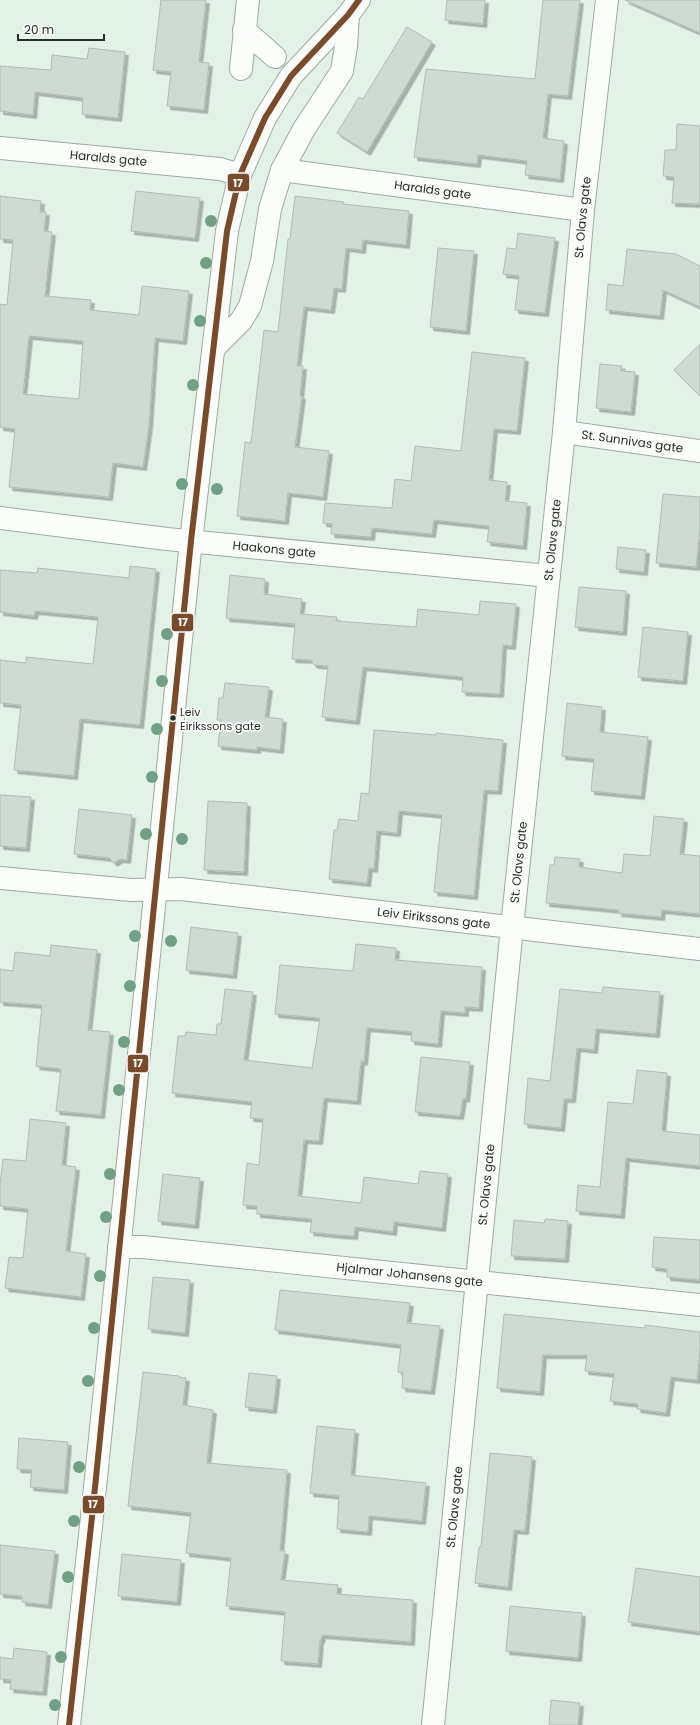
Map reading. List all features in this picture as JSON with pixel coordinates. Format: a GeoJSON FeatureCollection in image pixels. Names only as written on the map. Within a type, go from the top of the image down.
{"type":"FeatureCollection","features":[{"type":"Feature","properties":{"kind":"street"},"geometry":{"type":"LineString","coordinates":[[241,68],[248,0]]}},
{"type":"Feature","properties":{"kind":"street","name":"St. Olavs gate"},"geometry":{"type":"LineString","coordinates":[[433,1725],[512,927],[564,432],[583,210],[607,0]]}},
{"type":"Feature","properties":{"kind":"street"},"geometry":{"type":"LineString","coordinates":[[214,348],[241,321],[250,306],[262,261],[270,209],[282,170],[304,128],[342,71],[353,7]]}},
{"type":"Feature","properties":{"kind":"street"},"geometry":{"type":"LineString","coordinates":[[69,1725],[191,541],[227,231],[240,175],[265,118],[291,76],[353,7]]}},
{"type":"Feature","properties":{"kind":"street"},"geometry":{"type":"LineString","coordinates":[[244,30],[275,57]]}},
{"type":"Feature","properties":{"kind":"street","name":"Haralds gate"},"geometry":{"type":"LineString","coordinates":[[0,148],[220,169],[240,175]]}},
{"type":"Feature","properties":{"kind":"street","name":"Haralds gate"},"geometry":{"type":"LineString","coordinates":[[282,170],[583,210]]}},
{"type":"Feature","properties":{"kind":"street","name":"St. Sunnivas gate"},"geometry":{"type":"LineString","coordinates":[[564,432],[700,451]]}},
{"type":"Feature","properties":{"kind":"street","name":"Haakons gate"},"geometry":{"type":"LineString","coordinates":[[0,518],[191,541],[549,576]]}},
{"type":"Feature","properties":{"kind":"street","name":"Leiv Eirikssons gate"},"geometry":{"type":"LineString","coordinates":[[0,878],[131,890],[181,889],[700,949]]}},
{"type":"Feature","properties":{"kind":"street","name":"Hjalmar Johansens gate"},"geometry":{"type":"LineString","coordinates":[[119,1248],[143,1246],[700,1305]]}},
{"type":"Feature","properties":{"kind":"building"},"geometry":{"type":"Polygon","coordinates":[[[161,0],[206,0],[199,62],[209,63],[204,110],[167,106],[171,72],[153,70],[161,0]]]}},
{"type":"Feature","properties":{"kind":"building"},"geometry":{"type":"Polygon","coordinates":[[[447,0],[485,0],[483,24],[445,20],[447,0]]]}},
{"type":"Feature","properties":{"kind":"building"},"geometry":{"type":"Polygon","coordinates":[[[543,0],[580,0],[568,96],[548,94],[543,138],[564,141],[560,179],[525,175],[527,161],[478,155],[477,164],[414,157],[426,69],[535,79],[543,0]]]}},
{"type":"Feature","properties":{"kind":"building"},"geometry":{"type":"Polygon","coordinates":[[[625,0],[700,0],[700,33],[625,0]]]}},
{"type":"Feature","properties":{"kind":"building"},"geometry":{"type":"Polygon","coordinates":[[[407,27],[432,42],[367,152],[337,133],[359,97],[363,99],[407,27]]]}},
{"type":"Feature","properties":{"kind":"building"},"geometry":{"type":"Polygon","coordinates":[[[89,48],[125,52],[118,118],[82,114],[83,98],[35,92],[33,115],[0,111],[0,66],[51,70],[52,55],[87,59],[89,48]]]}},
{"type":"Feature","properties":{"kind":"building"},"geometry":{"type":"Polygon","coordinates":[[[677,124],[700,126],[700,204],[672,203],[674,177],[663,176],[665,150],[676,150],[677,124]]]}},
{"type":"Feature","properties":{"kind":"building"},"geometry":{"type":"Polygon","coordinates":[[[136,191],[200,198],[195,238],[131,231],[136,191]]]}},
{"type":"Feature","properties":{"kind":"building"},"geometry":{"type":"Polygon","coordinates":[[[0,196],[41,201],[40,212],[46,212],[44,231],[52,232],[45,296],[91,300],[90,310],[139,315],[142,286],[189,291],[183,341],[155,338],[149,425],[143,467],[113,463],[109,497],[9,487],[15,429],[0,427],[0,304],[7,305],[13,240],[0,239],[0,196]],[[29,336],[23,394],[79,399],[83,341],[29,336]]]}},
{"type":"Feature","properties":{"kind":"building"},"geometry":{"type":"Polygon","coordinates":[[[295,196],[344,202],[343,204],[409,211],[406,245],[363,240],[362,250],[346,248],[342,289],[334,288],[331,310],[304,307],[297,366],[303,366],[300,396],[302,396],[295,447],[329,451],[323,497],[288,493],[285,521],[237,516],[245,442],[251,443],[264,330],[278,332],[288,239],[290,239],[295,196]]]}},
{"type":"Feature","properties":{"kind":"building"},"geometry":{"type":"Polygon","coordinates":[[[518,233],[555,238],[545,313],[515,310],[519,276],[503,274],[507,248],[516,249],[518,233]]]}},
{"type":"Feature","properties":{"kind":"building"},"geometry":{"type":"Polygon","coordinates":[[[438,248],[474,251],[466,331],[430,327],[438,248]]]}},
{"type":"Feature","properties":{"kind":"building"},"geometry":{"type":"Polygon","coordinates":[[[627,249],[676,254],[700,266],[700,307],[663,290],[660,316],[606,310],[608,284],[623,286],[627,249]]]}},
{"type":"Feature","properties":{"kind":"building"},"geometry":{"type":"Polygon","coordinates":[[[700,344],[700,396],[674,370],[700,344]]]}},
{"type":"Feature","properties":{"kind":"building"},"geometry":{"type":"Polygon","coordinates":[[[472,352],[525,358],[517,431],[494,429],[489,480],[507,482],[505,501],[527,503],[523,546],[487,542],[489,526],[434,520],[432,534],[372,528],[371,537],[331,534],[332,524],[323,523],[325,503],[392,508],[395,479],[411,481],[415,446],[461,451],[472,352]]]}},
{"type":"Feature","properties":{"kind":"building"},"geometry":{"type":"Polygon","coordinates":[[[600,364],[622,366],[621,371],[635,372],[631,412],[596,408],[600,364]]]}},
{"type":"Feature","properties":{"kind":"building"},"geometry":{"type":"Polygon","coordinates":[[[663,494],[700,497],[700,529],[696,567],[656,563],[663,494]]]}},
{"type":"Feature","properties":{"kind":"building"},"geometry":{"type":"Polygon","coordinates":[[[618,547],[646,550],[644,572],[616,569],[618,547]]]}},
{"type":"Feature","properties":{"kind":"building"},"geometry":{"type":"Polygon","coordinates":[[[130,566],[156,569],[140,725],[80,719],[74,776],[14,770],[21,705],[0,703],[0,660],[26,663],[26,657],[93,664],[98,617],[35,611],[34,616],[0,612],[0,570],[37,573],[38,568],[129,578],[130,566]]]}},
{"type":"Feature","properties":{"kind":"building"},"geometry":{"type":"Polygon","coordinates":[[[230,575],[265,579],[264,594],[302,599],[300,614],[337,617],[336,621],[416,627],[418,609],[479,615],[480,601],[516,604],[512,646],[503,645],[500,694],[462,692],[463,677],[363,667],[356,721],[322,717],[328,666],[315,665],[312,663],[312,660],[292,659],[295,624],[226,618],[230,575]]]}},
{"type":"Feature","properties":{"kind":"building"},"geometry":{"type":"Polygon","coordinates":[[[579,587],[626,591],[623,632],[575,627],[579,587]]]}},
{"type":"Feature","properties":{"kind":"building"},"geometry":{"type":"Polygon","coordinates":[[[643,627],[688,632],[683,681],[638,677],[643,627]]]}},
{"type":"Feature","properties":{"kind":"building"},"geometry":{"type":"Polygon","coordinates":[[[225,683],[269,687],[265,717],[283,719],[280,750],[257,747],[257,750],[218,746],[221,720],[217,720],[219,698],[223,698],[225,683]]]}},
{"type":"Feature","properties":{"kind":"building"},"geometry":{"type":"Polygon","coordinates":[[[567,703],[602,707],[600,732],[648,737],[641,796],[591,791],[594,759],[562,756],[567,703]]]}},
{"type":"Feature","properties":{"kind":"building"},"geometry":{"type":"Polygon","coordinates":[[[374,730],[436,735],[436,733],[503,740],[498,791],[484,790],[474,896],[434,892],[442,815],[399,811],[397,833],[377,831],[374,869],[369,868],[367,883],[329,879],[334,830],[337,830],[339,819],[358,821],[361,793],[369,794],[374,730]]]}},
{"type":"Feature","properties":{"kind":"building"},"geometry":{"type":"Polygon","coordinates":[[[0,795],[31,797],[26,848],[0,846],[0,795]]]}},
{"type":"Feature","properties":{"kind":"building"},"geometry":{"type":"Polygon","coordinates":[[[208,801],[247,803],[244,872],[204,870],[208,801]]]}},
{"type":"Feature","properties":{"kind":"building"},"geometry":{"type":"Polygon","coordinates":[[[79,809],[132,815],[127,860],[120,859],[114,863],[109,858],[74,854],[79,809]]]}},
{"type":"Feature","properties":{"kind":"building"},"geometry":{"type":"Polygon","coordinates":[[[654,816],[684,819],[680,854],[700,856],[700,914],[662,910],[661,917],[618,913],[619,910],[546,903],[550,865],[554,865],[555,857],[580,859],[579,867],[622,873],[624,854],[650,856],[654,816]]]}},
{"type":"Feature","properties":{"kind":"building"},"geometry":{"type":"Polygon","coordinates":[[[191,927],[238,933],[233,975],[186,970],[191,927]]]}},
{"type":"Feature","properties":{"kind":"building"},"geometry":{"type":"Polygon","coordinates":[[[356,944],[396,948],[395,960],[482,967],[479,1008],[465,1007],[465,1013],[441,1011],[438,1044],[411,1041],[412,1032],[367,1028],[364,1062],[361,1061],[357,1101],[324,1098],[319,1141],[304,1140],[298,1196],[361,1203],[364,1177],[418,1184],[420,1171],[448,1174],[442,1228],[394,1222],[393,1232],[355,1227],[354,1236],[339,1235],[310,1232],[312,1219],[257,1214],[257,1206],[243,1205],[247,1163],[259,1165],[263,1119],[250,1118],[252,1102],[172,1093],[178,1036],[185,1036],[186,1032],[216,1035],[217,1024],[221,1024],[225,989],[253,992],[244,1060],[312,1068],[320,1018],[275,1014],[280,965],[353,971],[356,944]]]}},
{"type":"Feature","properties":{"kind":"building"},"geometry":{"type":"Polygon","coordinates":[[[51,945],[97,950],[88,1030],[110,1032],[101,1115],[56,1111],[61,1069],[36,1066],[42,1005],[0,1002],[0,969],[13,971],[15,952],[50,956],[51,945]]]}},
{"type":"Feature","properties":{"kind":"building"},"geometry":{"type":"Polygon","coordinates":[[[603,987],[660,992],[656,1034],[596,1029],[594,1050],[577,1048],[572,1099],[564,1099],[561,1128],[524,1124],[528,1078],[550,1081],[560,989],[602,993],[603,987]]]}},
{"type":"Feature","properties":{"kind":"building"},"geometry":{"type":"Polygon","coordinates":[[[421,1057],[470,1062],[466,1099],[463,1098],[460,1116],[415,1112],[421,1057]]]}},
{"type":"Feature","properties":{"kind":"building"},"geometry":{"type":"Polygon","coordinates":[[[637,1070],[667,1073],[662,1131],[700,1135],[700,1166],[626,1158],[621,1215],[576,1211],[578,1185],[600,1187],[608,1102],[633,1104],[637,1070]]]}},
{"type":"Feature","properties":{"kind":"building"},"geometry":{"type":"Polygon","coordinates":[[[30,1119],[66,1123],[62,1165],[76,1167],[66,1251],[86,1254],[81,1297],[5,1288],[9,1257],[23,1258],[28,1209],[0,1206],[0,1185],[3,1159],[26,1161],[30,1119]]]}},
{"type":"Feature","properties":{"kind":"building"},"geometry":{"type":"Polygon","coordinates":[[[163,1174],[200,1178],[195,1225],[158,1221],[163,1174]]]}},
{"type":"Feature","properties":{"kind":"building"},"geometry":{"type":"Polygon","coordinates":[[[545,1219],[568,1221],[565,1259],[511,1256],[514,1220],[544,1223],[545,1219]]]}},
{"type":"Feature","properties":{"kind":"building"},"geometry":{"type":"Polygon","coordinates":[[[654,1237],[700,1240],[700,1280],[667,1277],[667,1269],[652,1267],[654,1237]]]}},
{"type":"Feature","properties":{"kind":"building"},"geometry":{"type":"Polygon","coordinates":[[[153,1277],[190,1280],[185,1333],[148,1329],[153,1277]]]}},
{"type":"Feature","properties":{"kind":"building"},"geometry":{"type":"Polygon","coordinates":[[[280,1290],[410,1303],[407,1323],[440,1326],[431,1391],[402,1388],[403,1373],[398,1372],[401,1345],[275,1330],[280,1290]]]}},
{"type":"Feature","properties":{"kind":"building"},"geometry":{"type":"Polygon","coordinates":[[[504,1314],[645,1328],[645,1325],[700,1332],[697,1380],[671,1377],[666,1413],[637,1409],[638,1404],[610,1401],[614,1374],[585,1371],[587,1355],[543,1355],[540,1392],[497,1388],[504,1314]]]}},
{"type":"Feature","properties":{"kind":"building"},"geometry":{"type":"Polygon","coordinates":[[[143,1372],[186,1378],[183,1405],[213,1410],[207,1463],[287,1470],[280,1551],[285,1551],[281,1580],[338,1585],[337,1594],[413,1600],[411,1642],[322,1635],[320,1640],[318,1664],[281,1661],[285,1612],[226,1606],[231,1558],[186,1553],[191,1513],[128,1506],[143,1372]]]}},
{"type":"Feature","properties":{"kind":"building"},"geometry":{"type":"Polygon","coordinates":[[[249,1373],[277,1376],[273,1410],[245,1407],[249,1373]]]}},
{"type":"Feature","properties":{"kind":"building"},"geometry":{"type":"Polygon","coordinates":[[[317,1426],[355,1430],[351,1475],[426,1483],[422,1521],[369,1516],[368,1532],[337,1529],[339,1496],[310,1493],[317,1426]]]}},
{"type":"Feature","properties":{"kind":"building"},"geometry":{"type":"Polygon","coordinates":[[[19,1438],[68,1442],[64,1490],[30,1487],[32,1470],[17,1469],[19,1438]]]}},
{"type":"Feature","properties":{"kind":"building"},"geometry":{"type":"Polygon","coordinates":[[[490,1453],[532,1457],[525,1531],[514,1530],[508,1587],[475,1583],[479,1547],[481,1547],[490,1453]]]}},
{"type":"Feature","properties":{"kind":"building"},"geometry":{"type":"Polygon","coordinates":[[[0,1545],[55,1551],[48,1605],[22,1602],[22,1596],[0,1594],[0,1545]]]}},
{"type":"Feature","properties":{"kind":"building"},"geometry":{"type":"Polygon","coordinates":[[[122,1554],[181,1560],[177,1602],[118,1596],[122,1554]]]}},
{"type":"Feature","properties":{"kind":"building"},"geometry":{"type":"Polygon","coordinates":[[[636,1568],[700,1577],[700,1632],[628,1622],[636,1568]]]}},
{"type":"Feature","properties":{"kind":"building"},"geometry":{"type":"Polygon","coordinates":[[[510,1606],[582,1613],[578,1658],[506,1651],[510,1606]]]}},
{"type":"Feature","properties":{"kind":"building"},"geometry":{"type":"Polygon","coordinates":[[[14,1648],[47,1652],[43,1692],[10,1689],[11,1680],[0,1679],[0,1657],[13,1659],[14,1648]]]}},
{"type":"Feature","properties":{"kind":"building"},"geometry":{"type":"Polygon","coordinates":[[[551,1700],[580,1703],[578,1725],[549,1725],[551,1700]]]}},
{"type":"Feature","properties":{"kind":"transit line","name":"17"},"geometry":{"type":"LineString","coordinates":[[69,1725],[92,1517],[191,541],[227,231],[240,175],[265,118],[291,76],[348,15],[359,0]]}},
{"type":"Feature","properties":{"kind":"place","name":"Leiv Eirikssons gate"},"geometry":{"type":"Point","coordinates":[173,718]}}]}
